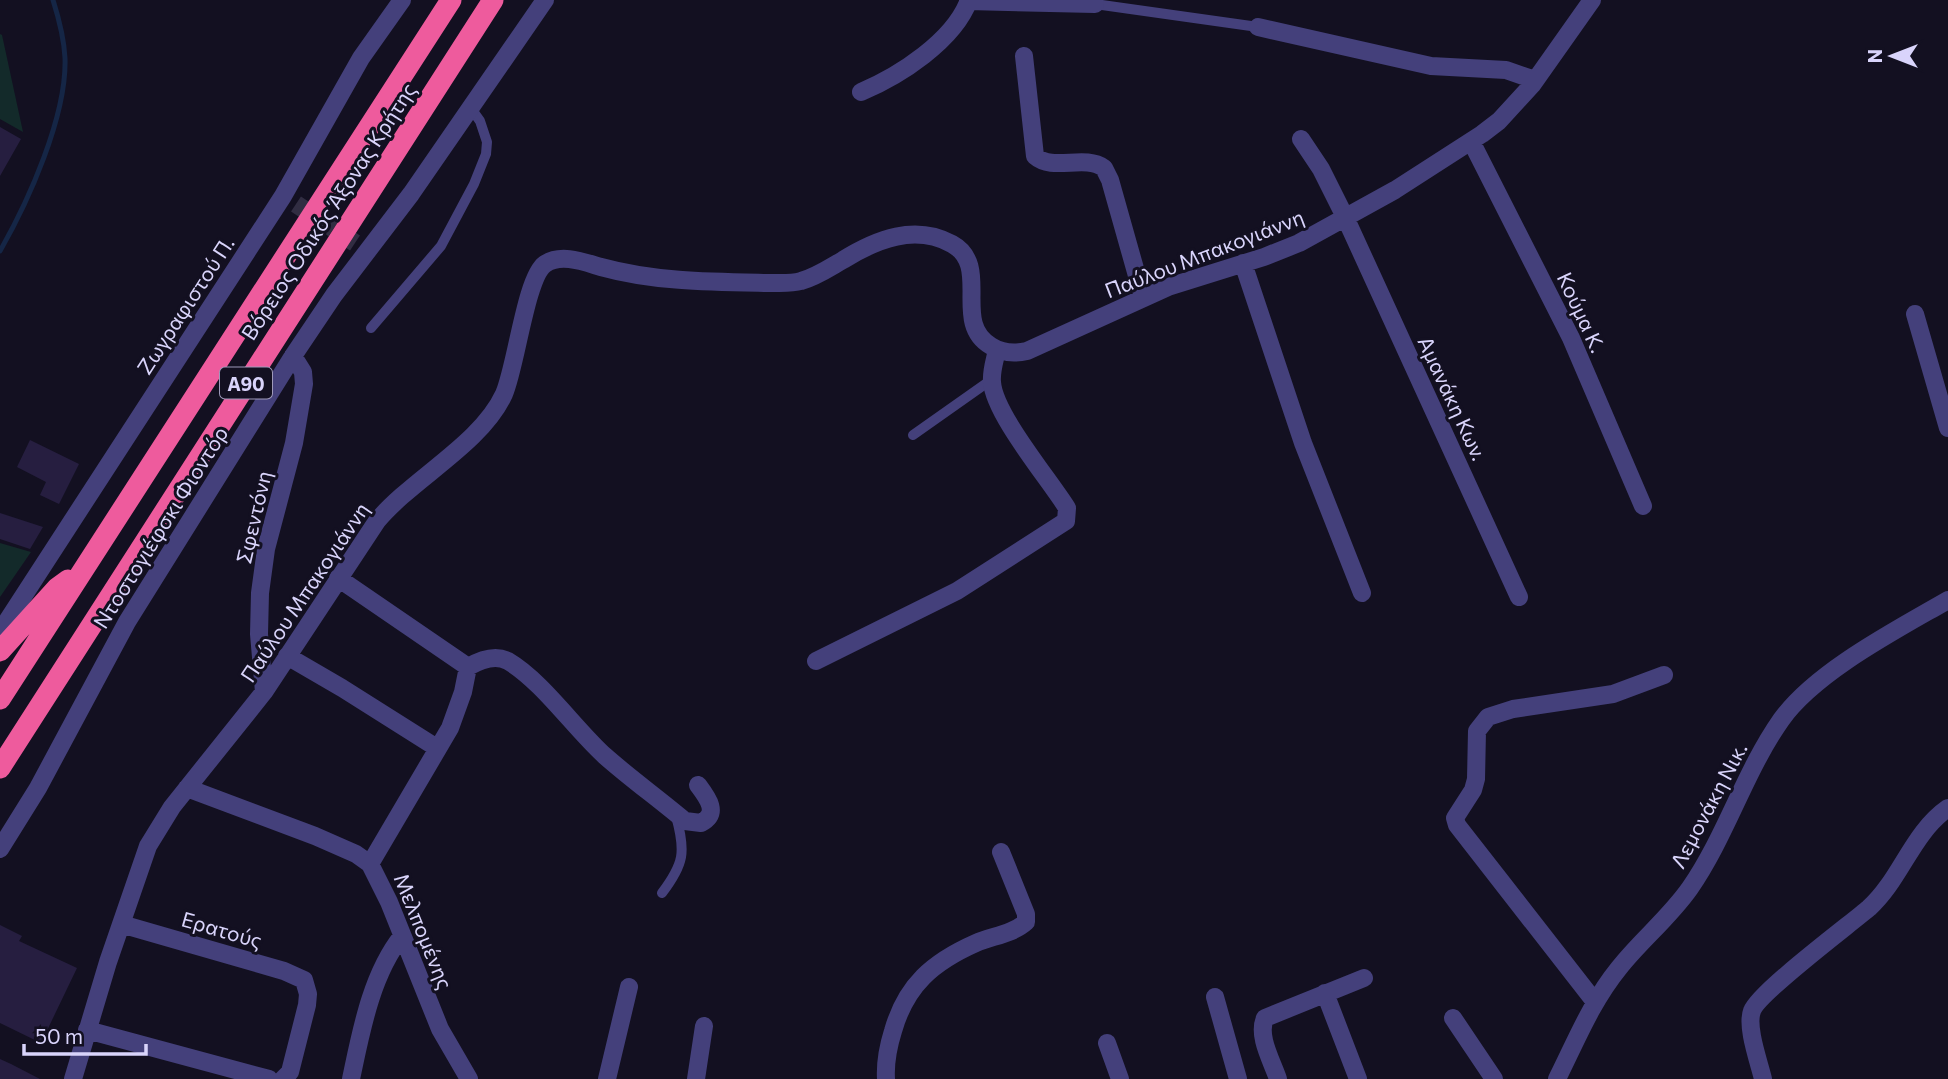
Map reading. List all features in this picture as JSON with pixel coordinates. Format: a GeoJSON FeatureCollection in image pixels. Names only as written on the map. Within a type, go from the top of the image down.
{"type":"FeatureCollection","features":[{"type":"Feature","properties":{"kind":"highway","name":"Βόρειος Οδικός Άξονας Κρήτης"},"geometry":{"type":"LineString","coordinates":[[0,699],[451,0]]}},
{"type":"Feature","properties":{"kind":"highway","name":"Βόρειος Οδικός Άξονας Κρήτης"},"geometry":{"type":"LineString","coordinates":[[0,768],[493,0]]}},
{"type":"Feature","properties":{"kind":"highway"},"geometry":{"type":"LineString","coordinates":[[0,651],[57,588],[82,572]]}},
{"type":"Feature","properties":{"kind":"street","name":"Ζωγραφιστού Π."},"geometry":{"type":"LineString","coordinates":[[0,632],[290,200],[361,58],[402,0]]}},
{"type":"Feature","properties":{"kind":"street","name":"Ντοστογιέφσκι Φιοντόρ"},"geometry":{"type":"LineString","coordinates":[[0,849],[38,789],[127,622],[334,295],[361,247],[411,194],[545,0]]}},
{"type":"Feature","properties":{"kind":"street"},"geometry":{"type":"LineString","coordinates":[[860,92],[890,79],[909,66],[960,20],[969,0],[1095,4]]}},
{"type":"Feature","properties":{"kind":"street","name":"Παύλου Μπακογιάννη"},"geometry":{"type":"LineString","coordinates":[[73,1079],[148,846],[187,788],[264,692],[385,511],[456,450],[497,406],[513,368],[532,285],[541,267],[550,261],[563,259],[652,277],[739,283],[793,283],[815,276],[883,240],[906,234],[926,235],[953,245],[966,257],[970,268],[970,313],[980,338],[997,350],[1011,353],[1033,349],[1143,297],[1299,243],[1346,219],[1471,141],[1499,121],[1535,80],[1592,0]]}},
{"type":"Feature","properties":{"kind":"street"},"geometry":{"type":"LineString","coordinates":[[1258,27],[1431,66],[1506,70],[1535,80]]}},
{"type":"Feature","properties":{"kind":"street"},"geometry":{"type":"LineString","coordinates":[[1024,56],[1035,156],[1042,162],[1091,163],[1104,168],[1110,180],[1143,297]]}},
{"type":"Feature","properties":{"kind":"street","name":"Αμανάκη Κων."},"geometry":{"type":"LineString","coordinates":[[1301,139],[1321,169],[1346,219],[1519,597]]}},
{"type":"Feature","properties":{"kind":"street","name":"Κούμα Κ."},"geometry":{"type":"LineString","coordinates":[[1471,141],[1571,338],[1643,506]]}},
{"type":"Feature","properties":{"kind":"street"},"geometry":{"type":"LineString","coordinates":[[1243,263],[1303,443],[1362,593]]}},
{"type":"Feature","properties":{"kind":"street"},"geometry":{"type":"LineString","coordinates":[[1915,314],[1948,428]]}},
{"type":"Feature","properties":{"kind":"street"},"geometry":{"type":"LineString","coordinates":[[816,662],[957,591],[1066,521],[1067,508],[1017,435],[997,400],[991,380],[997,350]]}},
{"type":"Feature","properties":{"kind":"street","name":"Σφεντόνη"},"geometry":{"type":"LineString","coordinates":[[264,692],[259,634],[262,582],[269,538],[294,443],[304,384],[303,372],[293,356]]}},
{"type":"Feature","properties":{"kind":"street"},"geometry":{"type":"LineString","coordinates":[[338,578],[468,667]]}},
{"type":"Feature","properties":{"kind":"street","name":"Λεμονάκη Νικ."},"geometry":{"type":"LineString","coordinates":[[1557,1079],[1595,1002],[1620,966],[1691,886],[1767,741],[1792,707],[1829,674],[1948,600]]}},
{"type":"Feature","properties":{"kind":"street"},"geometry":{"type":"LineString","coordinates":[[287,656],[437,748]]}},
{"type":"Feature","properties":{"kind":"street"},"geometry":{"type":"LineString","coordinates":[[370,864],[450,728],[468,667],[481,660],[496,657],[508,661],[534,683],[605,755],[685,821],[708,820],[712,809],[698,785]]}},
{"type":"Feature","properties":{"kind":"street"},"geometry":{"type":"LineString","coordinates":[[1595,1002],[1457,825],[1455,818],[1474,790],[1477,731],[1488,717],[1513,709],[1595,698],[1664,675]]}},
{"type":"Feature","properties":{"kind":"street","name":"Μελπομένης"},"geometry":{"type":"LineString","coordinates":[[187,788],[314,836],[356,854],[370,864],[382,885],[440,1029],[469,1079]]}},
{"type":"Feature","properties":{"kind":"street"},"geometry":{"type":"LineString","coordinates":[[1763,1079],[1752,1032],[1751,1014],[1754,1007],[1876,901],[1925,829],[1936,816],[1948,808]]}},
{"type":"Feature","properties":{"kind":"street"},"geometry":{"type":"LineString","coordinates":[[886,1079],[887,1054],[895,1025],[903,1002],[916,983],[927,972],[959,952],[1026,922],[1026,914],[1001,852]]}},
{"type":"Feature","properties":{"kind":"street","name":"Ερατούς"},"geometry":{"type":"LineString","coordinates":[[121,924],[296,975],[304,980],[307,984],[307,1005],[291,1068],[279,1078]]}},
{"type":"Feature","properties":{"kind":"street"},"geometry":{"type":"LineString","coordinates":[[351,1079],[375,990],[389,955],[402,936]]}},
{"type":"Feature","properties":{"kind":"street"},"geometry":{"type":"LineString","coordinates":[[1278,1079],[1263,1036],[1263,1020],[1268,1015],[1364,978]]}},
{"type":"Feature","properties":{"kind":"street"},"geometry":{"type":"LineString","coordinates":[[607,1079],[629,988]]}},
{"type":"Feature","properties":{"kind":"street"},"geometry":{"type":"LineString","coordinates":[[1325,993],[1358,1079]]}},
{"type":"Feature","properties":{"kind":"street"},"geometry":{"type":"LineString","coordinates":[[1215,997],[1238,1079]]}},
{"type":"Feature","properties":{"kind":"street"},"geometry":{"type":"LineString","coordinates":[[1453,1018],[1494,1079]]}},
{"type":"Feature","properties":{"kind":"street"},"geometry":{"type":"LineString","coordinates":[[695,1079],[704,1026]]}},
{"type":"Feature","properties":{"kind":"street"},"geometry":{"type":"LineString","coordinates":[[87,1030],[279,1078]]}},
{"type":"Feature","properties":{"kind":"street"},"geometry":{"type":"LineString","coordinates":[[1107,1043],[1120,1079]]}},
{"type":"Feature","properties":{"kind":"lane"},"geometry":{"type":"LineString","coordinates":[[1095,4],[1258,27]]}},
{"type":"Feature","properties":{"kind":"lane"},"geometry":{"type":"LineString","coordinates":[[371,328],[441,246],[474,184],[487,142],[480,121],[470,106]]}},
{"type":"Feature","properties":{"kind":"lane"},"geometry":{"type":"LineString","coordinates":[[913,435],[991,380]]}},
{"type":"Feature","properties":{"kind":"lane"},"geometry":{"type":"LineString","coordinates":[[662,893],[676,874],[684,848],[675,813]]}},
{"type":"Feature","properties":{"kind":"green space"},"geometry":{"type":"Polygon","coordinates":[[[0,34],[2,35],[23,132],[0,119],[0,34]]]}},
{"type":"Feature","properties":{"kind":"green space"},"geometry":{"type":"Polygon","coordinates":[[[0,543],[31,552],[0,597],[0,543]]]}},
{"type":"Feature","properties":{"kind":"building"},"geometry":{"type":"Polygon","coordinates":[[[0,127],[21,139],[0,176],[0,127]]]}},
{"type":"Feature","properties":{"kind":"building"},"geometry":{"type":"Polygon","coordinates":[[[30,440],[79,464],[59,504],[40,495],[46,482],[17,467],[30,440]]]}},
{"type":"Feature","properties":{"kind":"building"},"geometry":{"type":"Polygon","coordinates":[[[0,513],[43,527],[30,549],[0,539],[0,513]]]}},
{"type":"Feature","properties":{"kind":"building"},"geometry":{"type":"Polygon","coordinates":[[[0,925],[22,936],[19,941],[77,968],[41,1043],[0,1023],[0,925]]]}},
{"type":"Feature","properties":{"kind":"building"},"geometry":{"type":"Polygon","coordinates":[[[0,1059],[11,1064],[40,1079],[0,1079],[0,1059]]]}},
{"type":"Feature","properties":{"kind":"waterway"},"geometry":{"type":"LineString","coordinates":[[0,251],[44,158],[60,106],[65,58],[53,0]]}},
{"type":"Feature","properties":{"kind":"tunnel"},"geometry":{"type":"LineString","coordinates":[[296,204],[355,243]]}}]}
